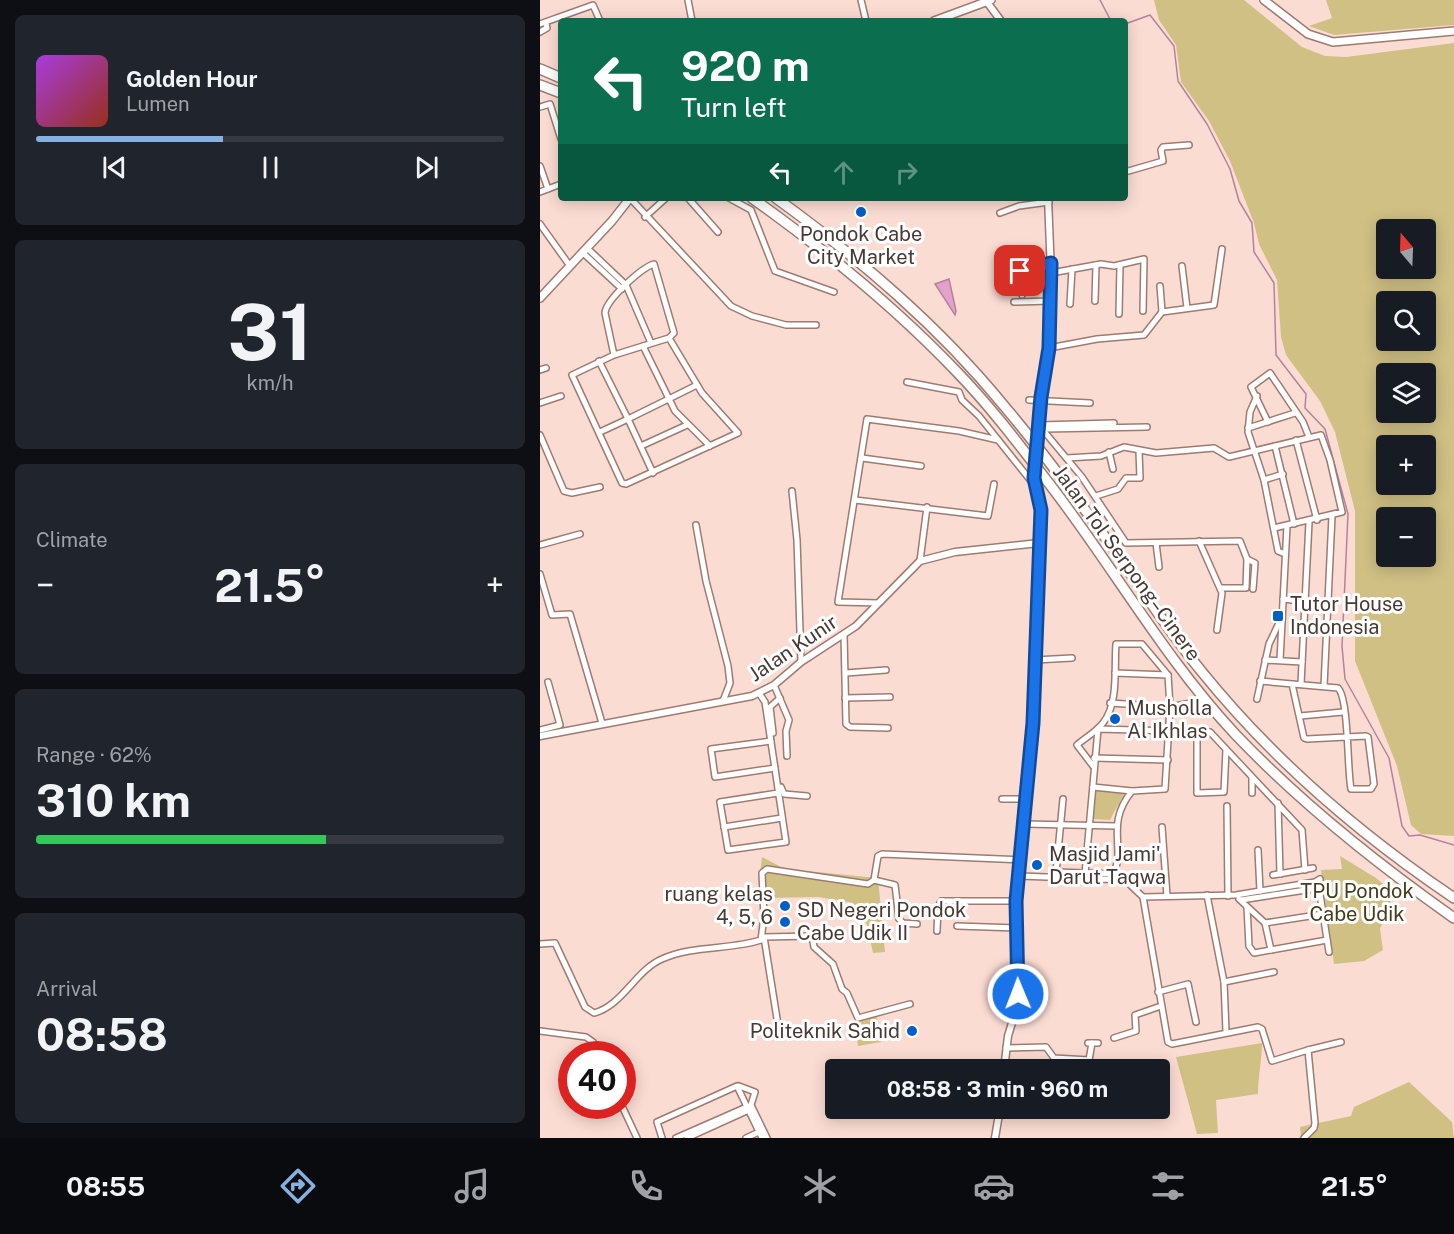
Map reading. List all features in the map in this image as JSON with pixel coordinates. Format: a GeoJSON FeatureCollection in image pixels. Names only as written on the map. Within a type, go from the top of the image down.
{"type":"FeatureCollection","features":[{"type":"Feature","properties":{"kind":"highway"},"geometry":{"type":"LineString","coordinates":[[540,69],[558,77]]}},
{"type":"Feature","properties":{"kind":"highway"},"geometry":{"type":"LineString","coordinates":[[540,85],[558,92]]}},
{"type":"Feature","properties":{"kind":"highway","name":"Jalan Tol Serpong–Cinere"},"geometry":{"type":"LineString","coordinates":[[756,201],[876,294],[958,373],[1053,488],[1148,626],[1236,734],[1291,789],[1354,844],[1454,918]]}},
{"type":"Feature","properties":{"kind":"highway","name":"Jalan Tol Serpong–Cinere"},"geometry":{"type":"LineString","coordinates":[[780,201],[849,252],[927,322],[968,365],[1064,481],[1161,619],[1203,674],[1303,781],[1363,834],[1454,898]]}},
{"type":"Feature","properties":{"kind":"main road"},"geometry":{"type":"LineString","coordinates":[[1264,0],[1308,34],[1333,42],[1454,31]]}},
{"type":"Feature","properties":{"kind":"main road"},"geometry":{"type":"LineString","coordinates":[[942,18],[989,1]]}},
{"type":"Feature","properties":{"kind":"main road"},"geometry":{"type":"LineString","coordinates":[[540,298],[627,201]]}},
{"type":"Feature","properties":{"kind":"street"},"geometry":{"type":"LineString","coordinates":[[688,0],[691,18]]}},
{"type":"Feature","properties":{"kind":"street"},"geometry":{"type":"LineString","coordinates":[[861,0],[865,18]]}},
{"type":"Feature","properties":{"kind":"street"},"geometry":{"type":"LineString","coordinates":[[989,1],[999,18]]}},
{"type":"Feature","properties":{"kind":"street"},"geometry":{"type":"LineString","coordinates":[[540,32],[547,28],[543,24],[592,2],[599,18]]}},
{"type":"Feature","properties":{"kind":"street"},"geometry":{"type":"LineString","coordinates":[[540,107],[550,104],[558,129]]}},
{"type":"Feature","properties":{"kind":"street"},"geometry":{"type":"LineString","coordinates":[[1128,171],[1162,161],[1163,147],[1189,145]]}},
{"type":"Feature","properties":{"kind":"street"},"geometry":{"type":"LineString","coordinates":[[540,166],[548,189]]}},
{"type":"Feature","properties":{"kind":"street"},"geometry":{"type":"LineString","coordinates":[[540,192],[558,185]]}},
{"type":"Feature","properties":{"kind":"street"},"geometry":{"type":"LineString","coordinates":[[632,201],[731,306],[752,316],[786,325],[816,325]]}},
{"type":"Feature","properties":{"kind":"street"},"geometry":{"type":"LineString","coordinates":[[645,217],[663,201]]}},
{"type":"Feature","properties":{"kind":"street"},"geometry":{"type":"LineString","coordinates":[[691,201],[718,232]]}},
{"type":"Feature","properties":{"kind":"street"},"geometry":{"type":"LineString","coordinates":[[734,201],[750,210],[775,271],[834,292]]}},
{"type":"Feature","properties":{"kind":"street"},"geometry":{"type":"LineString","coordinates":[[1000,213],[1044,201]]}},
{"type":"Feature","properties":{"kind":"street"},"geometry":{"type":"LineString","coordinates":[[1005,1059],[1018,1003],[1016,901],[1027,799],[1035,660],[1041,502],[1034,478],[1041,400],[1049,348],[1051,301],[1049,201]]}},
{"type":"Feature","properties":{"kind":"street"},"geometry":{"type":"LineString","coordinates":[[540,224],[570,266]]}},
{"type":"Feature","properties":{"kind":"street"},"geometry":{"type":"LineString","coordinates":[[1161,312],[1215,304],[1222,249]]}},
{"type":"Feature","properties":{"kind":"street"},"geometry":{"type":"LineString","coordinates":[[584,250],[624,287],[651,343]]}},
{"type":"Feature","properties":{"kind":"street"},"geometry":{"type":"LineString","coordinates":[[1051,273],[1096,265],[1120,265],[1144,259],[1143,310]]}},
{"type":"Feature","properties":{"kind":"street"},"geometry":{"type":"LineString","coordinates":[[1022,295],[1020,271],[1051,263]]}},
{"type":"Feature","properties":{"kind":"street"},"geometry":{"type":"LineString","coordinates":[[614,355],[605,310],[624,287],[654,264],[674,333],[669,338],[599,361],[574,373],[572,377],[623,484],[653,473],[738,432],[697,385],[669,338]]}},
{"type":"Feature","properties":{"kind":"street"},"geometry":{"type":"LineString","coordinates":[[1095,301],[1096,265]]}},
{"type":"Feature","properties":{"kind":"street"},"geometry":{"type":"LineString","coordinates":[[1119,314],[1120,265]]}},
{"type":"Feature","properties":{"kind":"street"},"geometry":{"type":"LineString","coordinates":[[1182,266],[1187,308]]}},
{"type":"Feature","properties":{"kind":"street"},"geometry":{"type":"LineString","coordinates":[[1070,304],[1072,269]]}},
{"type":"Feature","properties":{"kind":"street"},"geometry":{"type":"LineString","coordinates":[[1049,348],[1097,339],[1144,335],[1161,312],[1160,286]]}},
{"type":"Feature","properties":{"kind":"street"},"geometry":{"type":"LineString","coordinates":[[1014,302],[1051,301]]}},
{"type":"Feature","properties":{"kind":"street"},"geometry":{"type":"LineString","coordinates":[[643,346],[668,400],[687,425],[710,446]]}},
{"type":"Feature","properties":{"kind":"street"},"geometry":{"type":"LineString","coordinates":[[599,361],[653,473]]}},
{"type":"Feature","properties":{"kind":"street"},"geometry":{"type":"LineString","coordinates":[[1269,422],[1251,387],[1270,374],[1303,422],[1309,437]]}},
{"type":"Feature","properties":{"kind":"street"},"geometry":{"type":"LineString","coordinates":[[907,382],[959,392],[962,400],[1035,486]]}},
{"type":"Feature","properties":{"kind":"street"},"geometry":{"type":"LineString","coordinates":[[600,432],[697,385]]}},
{"type":"Feature","properties":{"kind":"street"},"geometry":{"type":"LineString","coordinates":[[540,403],[561,396]]}},
{"type":"Feature","properties":{"kind":"street"},"geometry":{"type":"LineString","coordinates":[[1257,396],[1251,407],[1248,428],[1264,480],[1278,550],[1285,554]]}},
{"type":"Feature","properties":{"kind":"street"},"geometry":{"type":"LineString","coordinates":[[1029,400],[1090,403]]}},
{"type":"Feature","properties":{"kind":"street"},"geometry":{"type":"LineString","coordinates":[[1248,428],[1295,413]]}},
{"type":"Feature","properties":{"kind":"street"},"geometry":{"type":"LineString","coordinates":[[881,603],[838,602],[868,418],[959,430],[998,440]]}},
{"type":"Feature","properties":{"kind":"street"},"geometry":{"type":"LineString","coordinates":[[1040,427],[1114,423]]}},
{"type":"Feature","properties":{"kind":"street"},"geometry":{"type":"LineString","coordinates":[[641,446],[687,425]]}},
{"type":"Feature","properties":{"kind":"street"},"geometry":{"type":"LineString","coordinates":[[1040,427],[1148,427]]}},
{"type":"Feature","properties":{"kind":"street"},"geometry":{"type":"LineString","coordinates":[[1040,427],[1096,496],[1126,543],[1237,540],[1247,559],[1246,588],[1221,588]]}},
{"type":"Feature","properties":{"kind":"street"},"geometry":{"type":"LineString","coordinates":[[540,435],[564,491],[572,493],[600,487]]}},
{"type":"Feature","properties":{"kind":"street"},"geometry":{"type":"LineString","coordinates":[[1067,458],[1101,456],[1124,447],[1161,453],[1214,448],[1229,457],[1309,437],[1323,436],[1343,507],[1342,512],[1309,522],[1274,528]]}},
{"type":"Feature","properties":{"kind":"street"},"geometry":{"type":"LineString","coordinates":[[1296,440],[1317,520]]}},
{"type":"Feature","properties":{"kind":"street"},"geometry":{"type":"LineString","coordinates":[[1275,446],[1294,524]]}},
{"type":"Feature","properties":{"kind":"street"},"geometry":{"type":"LineString","coordinates":[[1096,496],[1118,489],[1125,479],[1140,478],[1139,451]]}},
{"type":"Feature","properties":{"kind":"street"},"geometry":{"type":"LineString","coordinates":[[1109,452],[1113,469]]}},
{"type":"Feature","properties":{"kind":"street"},"geometry":{"type":"LineString","coordinates":[[862,458],[921,466]]}},
{"type":"Feature","properties":{"kind":"street"},"geometry":{"type":"LineString","coordinates":[[1264,480],[1283,474]]}},
{"type":"Feature","properties":{"kind":"street"},"geometry":{"type":"LineString","coordinates":[[855,500],[989,516],[994,484]]}},
{"type":"Feature","properties":{"kind":"street"},"geometry":{"type":"LineString","coordinates":[[792,491],[797,522],[801,662]]}},
{"type":"Feature","properties":{"kind":"street"},"geometry":{"type":"LineString","coordinates":[[927,507],[920,561],[955,552],[1039,543]]}},
{"type":"Feature","properties":{"kind":"street"},"geometry":{"type":"LineString","coordinates":[[1324,686],[1332,516]]}},
{"type":"Feature","properties":{"kind":"street"},"geometry":{"type":"LineString","coordinates":[[1301,684],[1309,522]]}},
{"type":"Feature","properties":{"kind":"street"},"geometry":{"type":"LineString","coordinates":[[696,525],[706,581],[728,666],[730,683],[723,701]]}},
{"type":"Feature","properties":{"kind":"street"},"geometry":{"type":"LineString","coordinates":[[1280,660],[1287,526]]}},
{"type":"Feature","properties":{"kind":"street"},"geometry":{"type":"LineString","coordinates":[[540,545],[580,534]]}},
{"type":"Feature","properties":{"kind":"street"},"geometry":{"type":"LineString","coordinates":[[1200,541],[1221,588],[1223,598],[1217,630]]}},
{"type":"Feature","properties":{"kind":"street"},"geometry":{"type":"LineString","coordinates":[[1156,543],[1159,567]]}},
{"type":"Feature","properties":{"kind":"street"},"geometry":{"type":"LineString","coordinates":[[1247,559],[1255,563],[1253,589]]}},
{"type":"Feature","properties":{"kind":"street","name":"Jalan Kunir"},"geometry":{"type":"LineString","coordinates":[[540,736],[723,701],[734,701],[759,693],[774,685],[801,662],[844,634],[881,603],[920,561]]}},
{"type":"Feature","properties":{"kind":"street"},"geometry":{"type":"LineString","coordinates":[[540,574],[552,615],[568,612],[570,614],[602,723]]}},
{"type":"Feature","properties":{"kind":"street"},"geometry":{"type":"LineString","coordinates":[[1283,599],[1328,603]]}},
{"type":"Feature","properties":{"kind":"street"},"geometry":{"type":"LineString","coordinates":[[1257,699],[1269,644],[1281,618]]}},
{"type":"Feature","properties":{"kind":"street"},"geometry":{"type":"LineString","coordinates":[[844,634],[847,726],[888,728]]}},
{"type":"Feature","properties":{"kind":"street"},"geometry":{"type":"LineString","coordinates":[[1093,787],[1132,791],[1165,789],[1170,707],[1168,675],[1148,647],[1139,643],[1116,644],[1115,672],[1107,717],[1098,729],[1077,745],[1094,766]]}},
{"type":"Feature","properties":{"kind":"street"},"geometry":{"type":"LineString","coordinates":[[1035,660],[1072,658]]}},
{"type":"Feature","properties":{"kind":"street"},"geometry":{"type":"LineString","coordinates":[[1265,660],[1302,662]]}},
{"type":"Feature","properties":{"kind":"street"},"geometry":{"type":"LineString","coordinates":[[846,673],[886,670]]}},
{"type":"Feature","properties":{"kind":"street"},"geometry":{"type":"LineString","coordinates":[[1115,672],[1168,675]]}},
{"type":"Feature","properties":{"kind":"street"},"geometry":{"type":"LineString","coordinates":[[1260,681],[1338,688],[1341,692],[1344,712],[1346,736],[1351,789],[1371,789],[1374,783],[1370,740],[1366,736],[1346,736],[1304,738],[1292,684]]}},
{"type":"Feature","properties":{"kind":"street"},"geometry":{"type":"LineString","coordinates":[[540,730],[560,725],[548,682]]}},
{"type":"Feature","properties":{"kind":"street"},"geometry":{"type":"LineString","coordinates":[[774,685],[789,720],[786,731],[787,756]]}},
{"type":"Feature","properties":{"kind":"street"},"geometry":{"type":"LineString","coordinates":[[759,693],[765,702],[786,842],[728,850],[720,802],[778,793]]}},
{"type":"Feature","properties":{"kind":"street"},"geometry":{"type":"LineString","coordinates":[[846,698],[890,697]]}},
{"type":"Feature","properties":{"kind":"street"},"geometry":{"type":"LineString","coordinates":[[780,698],[770,707],[782,792],[789,796],[807,796]]}},
{"type":"Feature","properties":{"kind":"street"},"geometry":{"type":"LineString","coordinates":[[1110,704],[1170,707],[1191,703]]}},
{"type":"Feature","properties":{"kind":"street"},"geometry":{"type":"LineString","coordinates":[[1300,716],[1344,712]]}},
{"type":"Feature","properties":{"kind":"street"},"geometry":{"type":"LineString","coordinates":[[1098,729],[1210,732],[1302,830],[1305,870]]}},
{"type":"Feature","properties":{"kind":"street"},"geometry":{"type":"LineString","coordinates":[[1085,874],[1098,729]]}},
{"type":"Feature","properties":{"kind":"street"},"geometry":{"type":"LineString","coordinates":[[1197,731],[1197,793],[1224,792],[1226,750]]}},
{"type":"Feature","properties":{"kind":"street"},"geometry":{"type":"LineString","coordinates":[[771,741],[711,749],[715,777],[775,768]]}},
{"type":"Feature","properties":{"kind":"street"},"geometry":{"type":"LineString","coordinates":[[1094,758],[1168,760]]}},
{"type":"Feature","properties":{"kind":"street"},"geometry":{"type":"LineString","coordinates":[[1251,793],[1252,778]]}},
{"type":"Feature","properties":{"kind":"street"},"geometry":{"type":"LineString","coordinates":[[1063,799],[1056,872],[1115,873],[1116,825],[1120,808],[1132,791]]}},
{"type":"Feature","properties":{"kind":"street"},"geometry":{"type":"LineString","coordinates":[[1002,798],[1027,799]]}},
{"type":"Feature","properties":{"kind":"street"},"geometry":{"type":"LineString","coordinates":[[1278,803],[1280,874]]}},
{"type":"Feature","properties":{"kind":"street"},"geometry":{"type":"LineString","coordinates":[[1227,806],[1228,896]]}},
{"type":"Feature","properties":{"kind":"street"},"geometry":{"type":"LineString","coordinates":[[724,827],[782,818]]}},
{"type":"Feature","properties":{"kind":"street"},"geometry":{"type":"LineString","coordinates":[[1025,824],[1116,825]]}},
{"type":"Feature","properties":{"kind":"street"},"geometry":{"type":"LineString","coordinates":[[1162,827],[1167,896]]}},
{"type":"Feature","properties":{"kind":"street"},"geometry":{"type":"LineString","coordinates":[[1258,850],[1260,891]]}},
{"type":"Feature","properties":{"kind":"street"},"geometry":{"type":"LineString","coordinates":[[778,1025],[764,937],[762,873],[767,869],[794,871],[868,884],[874,880],[878,856],[882,854],[1022,860]]}},
{"type":"Feature","properties":{"kind":"street"},"geometry":{"type":"LineString","coordinates":[[1274,875],[1313,868]]}},
{"type":"Feature","properties":{"kind":"street"},"geometry":{"type":"LineString","coordinates":[[1020,876],[1125,880],[1143,897],[1158,992],[1169,1043],[1226,1031],[1260,1027],[1269,1059],[1274,1062],[1341,1042]]}},
{"type":"Feature","properties":{"kind":"street"},"geometry":{"type":"LineString","coordinates":[[1238,898],[1260,891],[1315,882],[1320,879]]}},
{"type":"Feature","properties":{"kind":"street"},"geometry":{"type":"LineString","coordinates":[[874,880],[895,885],[899,920],[903,923],[916,924]]}},
{"type":"Feature","properties":{"kind":"street"},"geometry":{"type":"LineString","coordinates":[[1143,897],[1207,895],[1238,898],[1317,887],[1321,891],[1329,952]]}},
{"type":"Feature","properties":{"kind":"street"},"geometry":{"type":"LineString","coordinates":[[1207,895],[1224,982],[1226,1031]]}},
{"type":"Feature","properties":{"kind":"street"},"geometry":{"type":"LineString","coordinates":[[1238,898],[1264,923],[1271,950]]}},
{"type":"Feature","properties":{"kind":"street"},"geometry":{"type":"LineString","coordinates":[[938,931],[938,907],[941,901],[1016,901]]}},
{"type":"Feature","properties":{"kind":"street"},"geometry":{"type":"LineString","coordinates":[[1247,907],[1250,949],[1254,953],[1327,940]]}},
{"type":"Feature","properties":{"kind":"street"},"geometry":{"type":"LineString","coordinates":[[1264,923],[1323,914]]}},
{"type":"Feature","properties":{"kind":"street"},"geometry":{"type":"LineString","coordinates":[[957,926],[1017,928]]}},
{"type":"Feature","properties":{"kind":"street"},"geometry":{"type":"LineString","coordinates":[[540,944],[555,943],[585,1007],[594,1013],[607,1008],[662,958],[704,948],[759,941],[764,937],[812,936],[814,947],[833,964],[842,989],[847,993],[858,1018],[910,1004]]}},
{"type":"Feature","properties":{"kind":"street"},"geometry":{"type":"LineString","coordinates":[[1224,982],[1274,972]]}},
{"type":"Feature","properties":{"kind":"street"},"geometry":{"type":"LineString","coordinates":[[1158,992],[1188,984],[1197,1022]]}},
{"type":"Feature","properties":{"kind":"street"},"geometry":{"type":"LineString","coordinates":[[1114,1038],[1136,1031],[1135,1015],[1161,1006]]}},
{"type":"Feature","properties":{"kind":"street"},"geometry":{"type":"LineString","coordinates":[[540,1031],[586,1037],[592,1041]]}},
{"type":"Feature","properties":{"kind":"street"},"geometry":{"type":"LineString","coordinates":[[1006,1048],[1046,1047],[1054,1058],[1089,1060],[1092,1057],[1093,1043]]}},
{"type":"Feature","properties":{"kind":"street"},"geometry":{"type":"LineString","coordinates":[[1304,1138],[1314,1128],[1315,1123],[1308,1050]]}},
{"type":"Feature","properties":{"kind":"street"},"geometry":{"type":"LineString","coordinates":[[737,1086],[763,1135],[746,1138]]}},
{"type":"Feature","properties":{"kind":"street"},"geometry":{"type":"LineString","coordinates":[[662,1138],[657,1122],[737,1086],[755,1092],[750,1107],[687,1138]]}},
{"type":"Feature","properties":{"kind":"street"},"geometry":{"type":"LineString","coordinates":[[676,1138],[750,1107]]}},
{"type":"Feature","properties":{"kind":"street"},"geometry":{"type":"LineString","coordinates":[[628,1119],[637,1138]]}},
{"type":"Feature","properties":{"kind":"street"},"geometry":{"type":"LineString","coordinates":[[995,1138],[998,1119]]}},
{"type":"Feature","properties":{"kind":"green space"},"geometry":{"type":"Polygon","coordinates":[[[1154,0],[1244,0],[1302,47],[1325,56],[1346,57],[1454,43],[1454,836],[1421,834],[1411,825],[1397,766],[1355,661],[1355,511],[1335,432],[1320,401],[1286,355],[1281,337],[1277,280],[1259,244],[1254,223],[1230,161],[1209,121],[1181,82],[1176,45],[1159,20],[1154,0]]]}},
{"type":"Feature","properties":{"kind":"green space"},"geometry":{"type":"Polygon","coordinates":[[[1326,0],[1454,0],[1454,25],[1334,35],[1309,26],[1332,18],[1326,0]]]}},
{"type":"Feature","properties":{"kind":"green space"},"geometry":{"type":"Polygon","coordinates":[[[1094,788],[1125,792],[1110,820],[1092,819],[1094,788]]]}},
{"type":"Feature","properties":{"kind":"green space","name":"TPU Pondok Cabe Udik"},"geometry":{"type":"Polygon","coordinates":[[[1340,856],[1376,878],[1394,893],[1380,929],[1383,950],[1364,961],[1334,964],[1321,870],[1342,869],[1340,856]]]}},
{"type":"Feature","properties":{"kind":"green space"},"geometry":{"type":"Polygon","coordinates":[[[762,857],[785,869],[878,878],[885,952],[873,953],[867,925],[853,903],[819,897],[762,898],[760,874],[762,857]]]}},
{"type":"Feature","properties":{"kind":"green space"},"geometry":{"type":"Polygon","coordinates":[[[877,1017],[879,1029],[856,1032],[854,1020],[877,1017]]]}},
{"type":"Feature","properties":{"kind":"green space"},"geometry":{"type":"Polygon","coordinates":[[[879,1030],[881,1042],[858,1046],[856,1033],[879,1030]]]}},
{"type":"Feature","properties":{"kind":"green space"},"geometry":{"type":"Polygon","coordinates":[[[1262,1043],[1258,1094],[1216,1100],[1218,1133],[1197,1134],[1176,1057],[1262,1043]]]}},
{"type":"Feature","properties":{"kind":"green space"},"geometry":{"type":"Polygon","coordinates":[[[1409,1082],[1452,1122],[1454,1138],[1301,1138],[1300,1127],[1351,1116],[1354,1107],[1409,1082]]]}},
{"type":"Feature","properties":{"kind":"shaded area"},"geometry":{"type":"Polygon","coordinates":[[[949,279],[956,311],[955,315],[935,284],[949,279]]]}},
{"type":"Feature","properties":{"kind":"waterway"},"geometry":{"type":"LineString","coordinates":[[1100,0],[1109,18]]}},
{"type":"Feature","properties":{"kind":"waterway"},"geometry":{"type":"LineString","coordinates":[[1128,23],[1150,15],[1174,46],[1178,81],[1207,124],[1230,169],[1239,201],[1252,223],[1254,252],[1274,283],[1276,355],[1306,394],[1305,408],[1325,429],[1348,514],[1342,646],[1345,679],[1389,758],[1402,826],[1409,836],[1420,835],[1454,845]]}},
{"type":"Feature","properties":{"kind":"place","name":"Pondok Cabe City Market"},"geometry":{"type":"Point","coordinates":[861,212]}},
{"type":"Feature","properties":{"kind":"place","name":"Tutor House Indonesia"},"geometry":{"type":"Point","coordinates":[1278,616]}},
{"type":"Feature","properties":{"kind":"place","name":"Musholla Al Ikhlas"},"geometry":{"type":"Point","coordinates":[1115,719]}},
{"type":"Feature","properties":{"kind":"place","name":"Masjid Jami' Darut Taqwa"},"geometry":{"type":"Point","coordinates":[1037,865]}},
{"type":"Feature","properties":{"kind":"place","name":"ruang kelas 4, 5, 6"},"geometry":{"type":"Point","coordinates":[785,906]}},
{"type":"Feature","properties":{"kind":"place","name":"SD Negeri Pondok Cabe Udik II"},"geometry":{"type":"Point","coordinates":[785,922]}},
{"type":"Feature","properties":{"kind":"place","name":"Politeknik Sahid"},"geometry":{"type":"Point","coordinates":[912,1031]}},
{"type":"Feature","properties":{"kind":"route"},"geometry":{"type":"LineString","coordinates":[[1018,994],[1016,901],[1033,723],[1041,510],[1034,478],[1041,397],[1049,348],[1051,263],[1020,271]]}}]}
